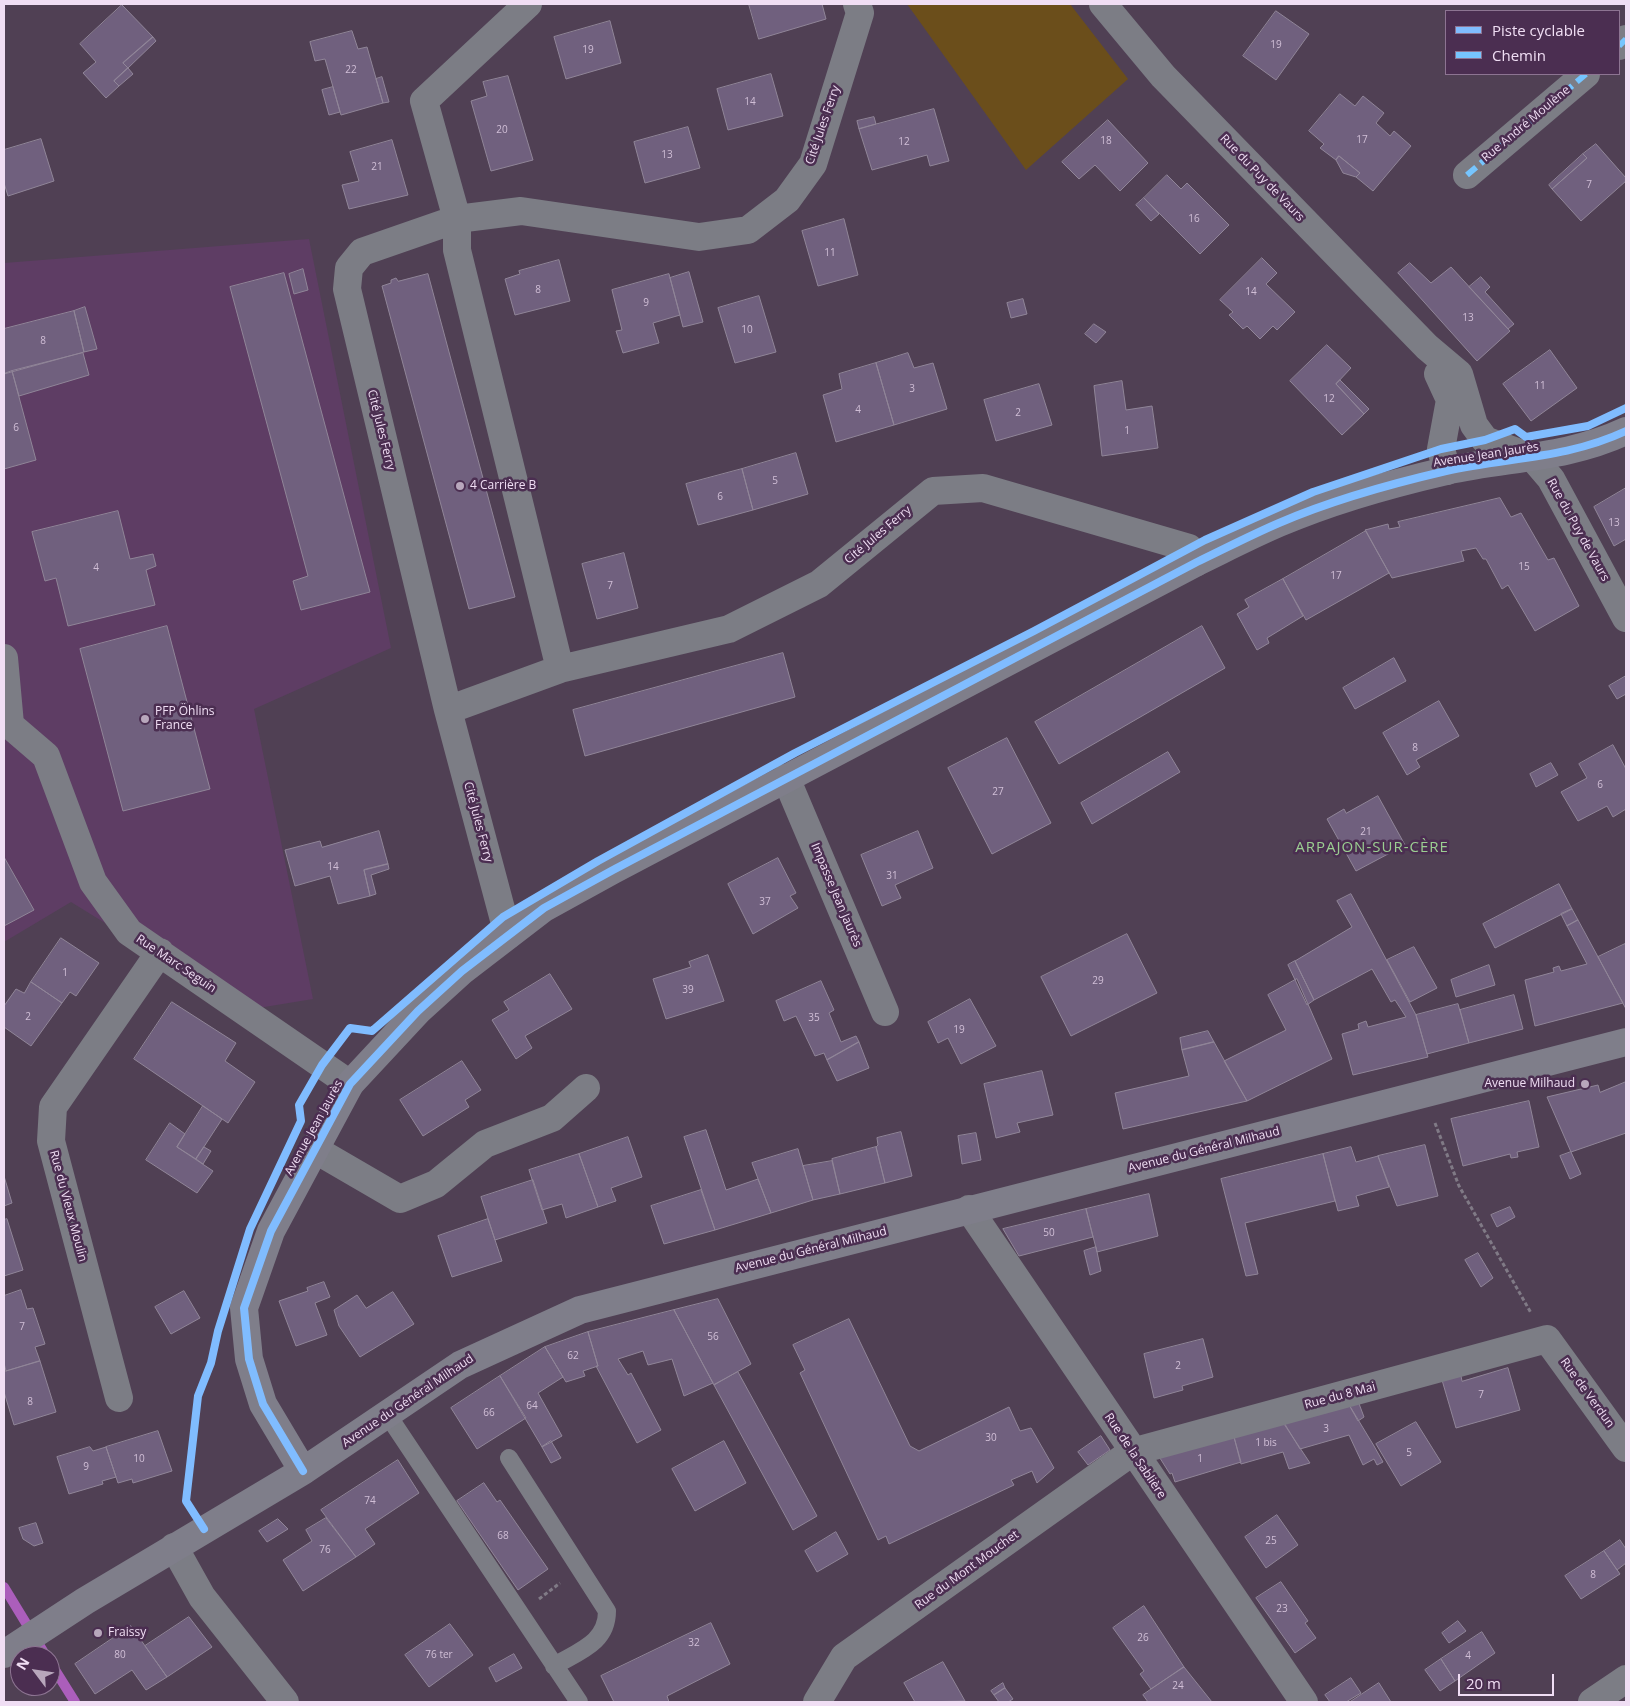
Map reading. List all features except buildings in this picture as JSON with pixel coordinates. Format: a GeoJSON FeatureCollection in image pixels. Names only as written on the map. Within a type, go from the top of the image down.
{"type":"FeatureCollection","features":[{"type":"Feature","properties":{"kind":"street"},"geometry":{"type":"LineString","coordinates":[[528,4],[424,101],[457,219],[457,250],[560,669]]}},
{"type":"Feature","properties":{"kind":"street","name":"Cité Jules Ferry"},"geometry":{"type":"LineString","coordinates":[[508,935],[448,710],[346,289],[349,268],[362,252],[457,219],[522,211],[699,237],[748,230],[788,200],[813,164],[860,13],[857,4]]}},
{"type":"Feature","properties":{"kind":"street","name":"Rue du Puy de Vaurs"},"geometry":{"type":"LineString","coordinates":[[1103,4],[1163,76],[1427,347],[1459,374],[1474,425],[1485,440],[1533,458],[1551,479],[1626,618]]}},
{"type":"Feature","properties":{"kind":"street","name":"Rue André Moulène"},"geometry":{"type":"LineString","coordinates":[[1467,174],[1585,75]]}},
{"type":"Feature","properties":{"kind":"street","name":"Rue du Puy de Vaurs"},"geometry":{"type":"LineString","coordinates":[[1427,347],[1450,400],[1441,449],[1446,471]]}},
{"type":"Feature","properties":{"kind":"street","name":"Avenue Jean Jaurès"},"geometry":{"type":"LineString","coordinates":[[303,1471],[263,1404],[249,1359],[244,1308],[271,1231],[350,1084],[418,1011],[462,971],[508,935],[562,899],[786,778],[1197,562],[1281,522],[1358,495],[1446,471],[1533,458],[1595,445],[1626,431]]}},
{"type":"Feature","properties":{"kind":"street","name":"Cité Jules Ferry"},"geometry":{"type":"LineString","coordinates":[[448,710],[560,669],[729,629],[819,584],[933,491],[983,488],[1189,548],[1197,562]]}},
{"type":"Feature","properties":{"kind":"street","name":"Rue Marc Seguin"},"geometry":{"type":"LineString","coordinates":[[4,658],[7,722],[46,756],[93,882],[129,932],[350,1084]]}},
{"type":"Feature","properties":{"kind":"street","name":"Impasse Jean Jaurès"},"geometry":{"type":"LineString","coordinates":[[786,778],[885,1012]]}},
{"type":"Feature","properties":{"kind":"street","name":"Rue du Vieux Moulin"},"geometry":{"type":"LineString","coordinates":[[119,1398],[52,1141],[53,1107],[160,952]]}},
{"type":"Feature","properties":{"kind":"street","name":"Avenue du Général Milhaud"},"geometry":{"type":"LineString","coordinates":[[4,1654],[174,1547],[303,1471],[477,1355],[580,1310],[1626,1042]]}},
{"type":"Feature","properties":{"kind":"street"},"geometry":{"type":"LineString","coordinates":[[314,1149],[400,1199],[436,1184],[485,1144],[552,1118],[586,1088]]}},
{"type":"Feature","properties":{"kind":"street","name":"Rue de la Sablière"},"geometry":{"type":"LineString","coordinates":[[969,1209],[1132,1452],[1304,1702]]}},
{"type":"Feature","properties":{"kind":"street","name":"Rue de Verdun"},"geometry":{"type":"LineString","coordinates":[[1547,1339],[1626,1448]]}},
{"type":"Feature","properties":{"kind":"street","name":"Rue du 8 Mai"},"geometry":{"type":"LineString","coordinates":[[1132,1452],[1547,1339]]}},
{"type":"Feature","properties":{"kind":"street","name":"Rue du Mont Mouchet"},"geometry":{"type":"LineString","coordinates":[[817,1702],[844,1657],[1132,1452]]}},
{"type":"Feature","properties":{"kind":"street"},"geometry":{"type":"LineString","coordinates":[[174,1547],[202,1597],[285,1702]]}},
{"type":"Feature","properties":{"kind":"street"},"geometry":{"type":"LineString","coordinates":[[1592,1702],[1626,1679]]}},
{"type":"Feature","properties":{"kind":"lane"},"geometry":{"type":"LineString","coordinates":[[387,1414],[579,1702]]}},
{"type":"Feature","properties":{"kind":"lane"},"geometry":{"type":"LineString","coordinates":[[509,1458],[607,1611],[607,1625],[599,1638],[554,1666]]}},
{"type":"Feature","properties":{"kind":"path"},"geometry":{"type":"LineString","coordinates":[[1424,1094],[1459,1186],[1509,1276],[1547,1339]]}},
{"type":"Feature","properties":{"kind":"path"},"geometry":{"type":"LineString","coordinates":[[516,1609],[552,1591],[577,1565]]}},
{"type":"Feature","properties":{"kind":"shaded area"},"geometry":{"type":"Polygon","coordinates":[[[907,4],[1070,4],[1128,79],[1026,170],[907,4]]]}},
{"type":"Feature","properties":{"kind":"shaded area"},"geometry":{"type":"Polygon","coordinates":[[[309,239],[391,648],[254,709],[313,999],[246,1010],[71,902],[4,942],[4,263],[309,239]]]}},
{"type":"Feature","properties":{"kind":"waterway"},"geometry":{"type":"LineString","coordinates":[[4,1587],[40,1646]]}},
{"type":"Feature","properties":{"kind":"waterway"},"geometry":{"type":"LineString","coordinates":[[60,1678],[75,1702]]}},
{"type":"Feature","properties":{"kind":"marked path"},"geometry":{"type":"LineString","coordinates":[[1620,45],[1626,39]]}},
{"type":"Feature","properties":{"kind":"marked path"},"geometry":{"type":"LineString","coordinates":[[1467,175],[1585,75]]}},
{"type":"Feature","properties":{"kind":"cycle path"},"geometry":{"type":"LineString","coordinates":[[204,1529],[186,1501],[198,1396],[211,1363],[218,1331],[250,1229],[301,1121],[299,1105],[322,1065],[350,1028],[372,1031],[503,917],[598,861],[795,753],[1034,631],[1205,540],[1313,492],[1441,449],[1485,440],[1515,429],[1526,437],[1588,426],[1626,408]]}},
{"type":"Feature","properties":{"kind":"cycle path"},"geometry":{"type":"LineString","coordinates":[[303,1471],[263,1404],[249,1359],[244,1308],[271,1231],[350,1084],[418,1011],[462,971],[544,908],[1197,562],[1258,532],[1320,507],[1383,487],[1469,466],[1537,456],[1581,447],[1626,431]]}},
{"type":"Feature","properties":{"kind":"place","name":"4 Carrière B"},"geometry":{"type":"Point","coordinates":[460,486]}},
{"type":"Feature","properties":{"kind":"place","name":"PFP Öhlins France"},"geometry":{"type":"Point","coordinates":[145,719]}},
{"type":"Feature","properties":{"kind":"place","name":"Avenue Milhaud"},"geometry":{"type":"Point","coordinates":[1585,1084]}},
{"type":"Feature","properties":{"kind":"place","name":"Fraissy"},"geometry":{"type":"Point","coordinates":[98,1633]}},
{"type":"Feature","properties":{"kind":"district","name":"ARPAJON-SUR-CÈRE"},"geometry":{"type":"Point","coordinates":[1372,848]}}]}
